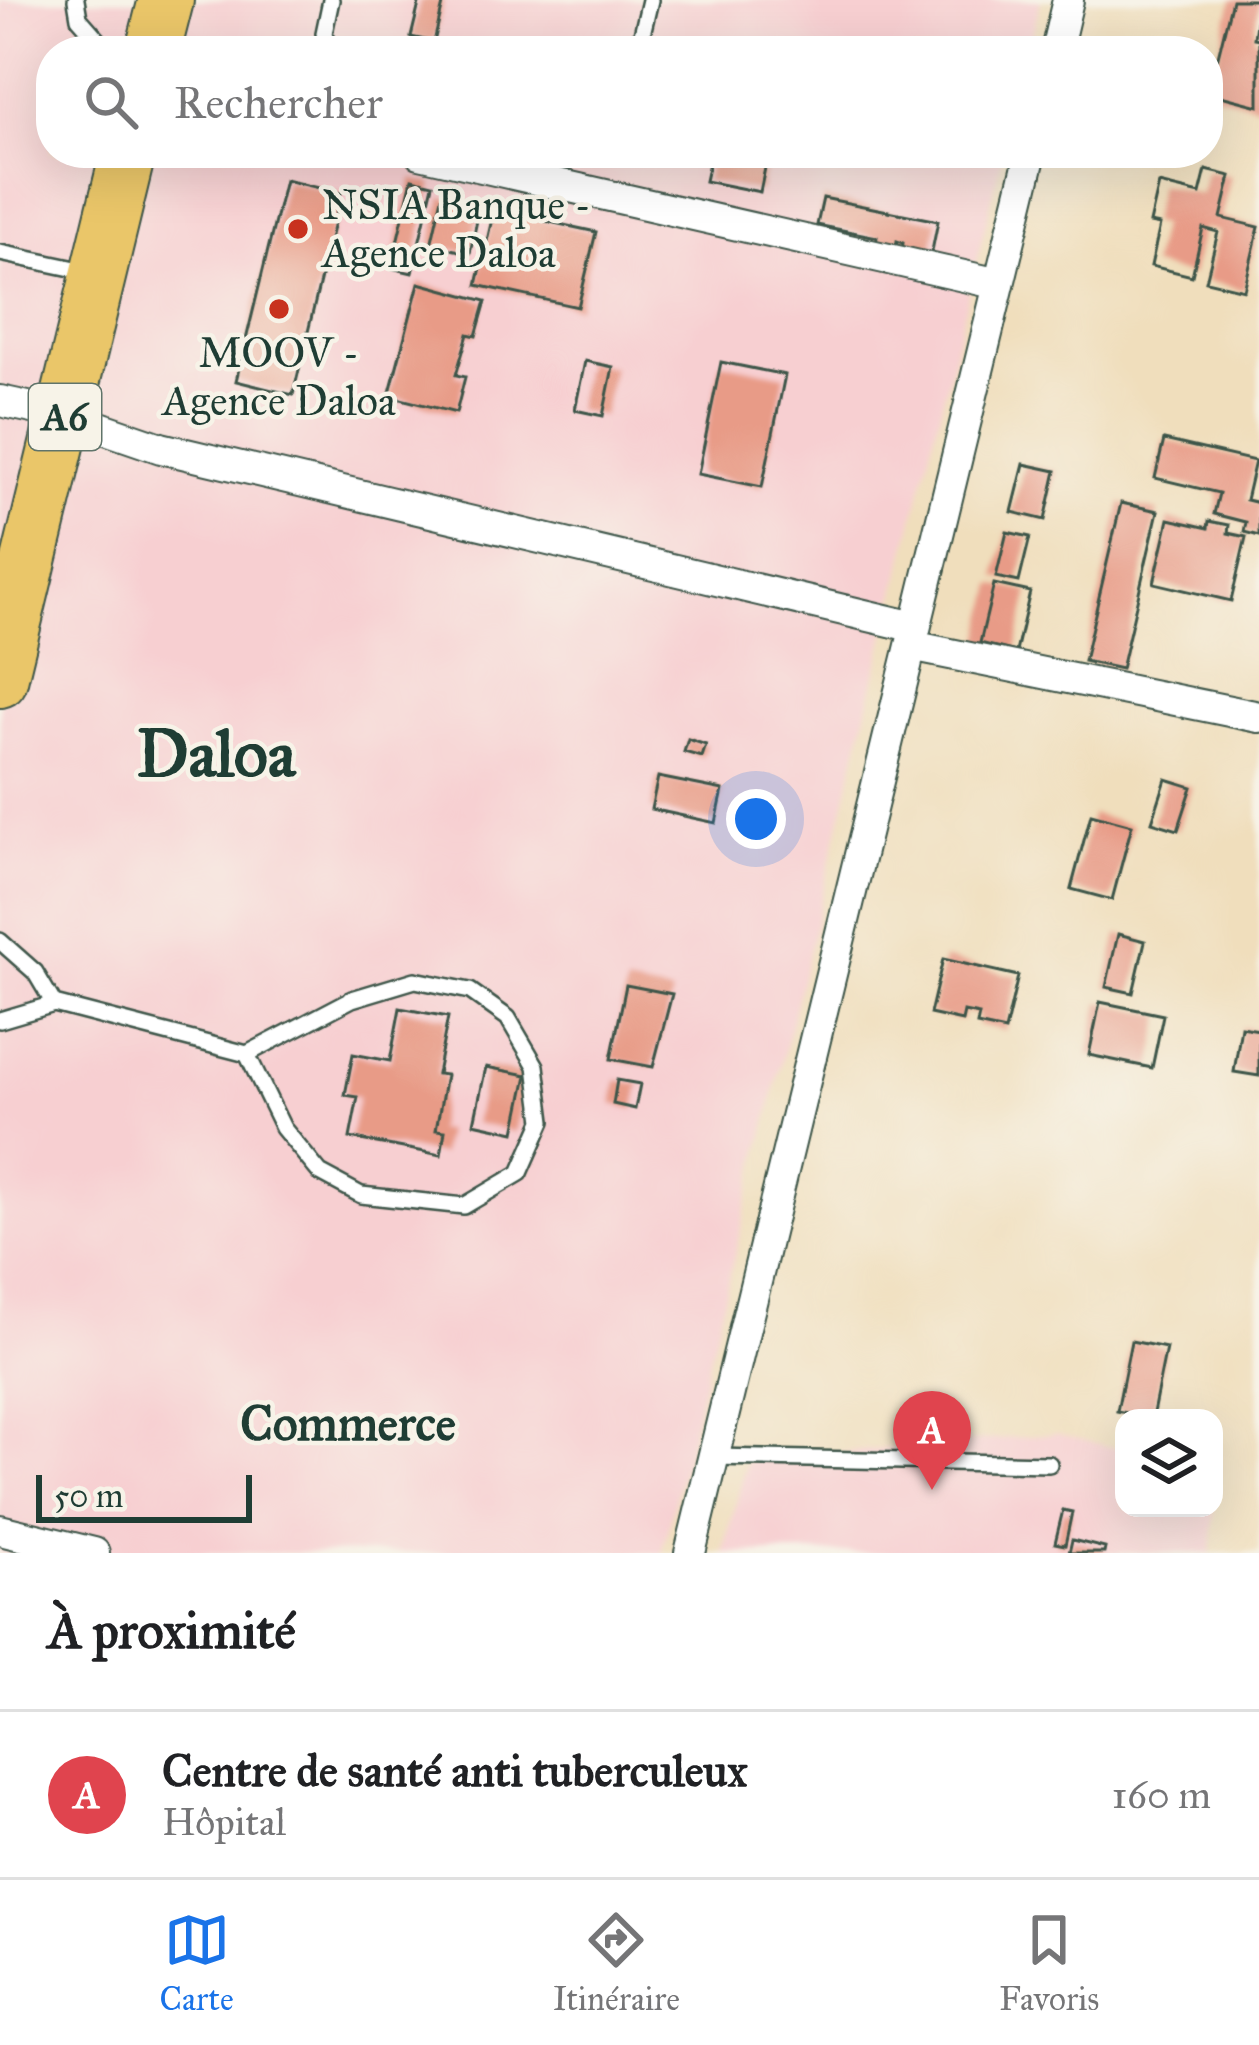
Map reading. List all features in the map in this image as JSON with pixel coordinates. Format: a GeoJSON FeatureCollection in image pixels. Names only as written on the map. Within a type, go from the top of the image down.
{"type":"FeatureCollection","features":[{"type":"Feature","properties":{"kind":"highway"},"geometry":{"type":"LineString","coordinates":[[157,36],[166,0]]}},
{"type":"Feature","properties":{"kind":"highway","name":"A6"},"geometry":{"type":"LineString","coordinates":[[0,680],[124,168]]}},
{"type":"Feature","properties":{"kind":"street"},"geometry":{"type":"LineString","coordinates":[[1059,36],[1068,0]]}},
{"type":"Feature","properties":{"kind":"street"},"geometry":{"type":"LineString","coordinates":[[486,168],[999,284]]}},
{"type":"Feature","properties":{"kind":"street"},"geometry":{"type":"LineString","coordinates":[[690,1553],[1027,168]]}},
{"type":"Feature","properties":{"kind":"street"},"geometry":{"type":"LineString","coordinates":[[0,401],[65,415],[160,448],[913,637],[1259,717]]}},
{"type":"Feature","properties":{"kind":"street"},"geometry":{"type":"LineString","coordinates":[[0,1530],[94,1553]]}},
{"type":"Feature","properties":{"kind":"lane"},"geometry":{"type":"LineString","coordinates":[[76,0],[79,18],[95,36]]}},
{"type":"Feature","properties":{"kind":"lane"},"geometry":{"type":"LineString","coordinates":[[325,36],[331,0]]}},
{"type":"Feature","properties":{"kind":"lane"},"geometry":{"type":"LineString","coordinates":[[642,36],[650,0]]}},
{"type":"Feature","properties":{"kind":"lane"},"geometry":{"type":"LineString","coordinates":[[0,253],[99,274]]}},
{"type":"Feature","properties":{"kind":"lane"},"geometry":{"type":"LineString","coordinates":[[0,941],[35,972],[54,1004]]}},
{"type":"Feature","properties":{"kind":"lane"},"geometry":{"type":"LineString","coordinates":[[0,1020],[54,1004],[247,1054],[352,999],[415,980],[470,992],[508,1018],[536,1066],[543,1121],[520,1173],[464,1206],[361,1195],[320,1173],[283,1128],[247,1054]]}},
{"type":"Feature","properties":{"kind":"lane"},"geometry":{"type":"LineString","coordinates":[[713,1457],[1049,1464]]}},
{"type":"Feature","properties":{"kind":"shaded area"},"geometry":{"type":"Polygon","coordinates":[[[0,0],[1041,0],[1032,36],[36,36],[36,168],[999,168],[662,1553],[0,1553],[0,0]]]}},
{"type":"Feature","properties":{"kind":"shaded area"},"geometry":{"type":"Polygon","coordinates":[[[1057,1434],[1115,1448],[1115,1517],[1214,1517],[1211,1553],[723,1553],[747,1461],[1057,1434]]]}},
{"type":"Feature","properties":{"kind":"building"},"geometry":{"type":"Polygon","coordinates":[[[420,0],[444,0],[435,36],[411,36],[420,0]]]}},
{"type":"Feature","properties":{"kind":"building"},"geometry":{"type":"Polygon","coordinates":[[[1232,0],[1259,0],[1254,38],[1259,39],[1259,106],[1223,97],[1223,36],[1232,0]]]}},
{"type":"Feature","properties":{"kind":"building"},"geometry":{"type":"Polygon","coordinates":[[[708,168],[765,168],[760,192],[705,181],[708,168]]]}},
{"type":"Feature","properties":{"kind":"building"},"geometry":{"type":"Polygon","coordinates":[[[1206,170],[1231,176],[1221,218],[1259,227],[1244,290],[1206,281],[1218,232],[1203,228],[1192,276],[1151,266],[1160,225],[1150,223],[1159,184],[1200,194],[1206,170]]]}},
{"type":"Feature","properties":{"kind":"building"},"geometry":{"type":"Polygon","coordinates":[[[412,179],[433,184],[412,273],[391,268],[412,179]]]}},
{"type":"Feature","properties":{"kind":"building"},"geometry":{"type":"Polygon","coordinates":[[[285,180],[341,193],[293,395],[236,381],[285,180]]]}},
{"type":"Feature","properties":{"kind":"building"},"geometry":{"type":"Polygon","coordinates":[[[442,197],[480,206],[470,253],[431,245],[442,197]]]}},
{"type":"Feature","properties":{"kind":"building"},"geometry":{"type":"Polygon","coordinates":[[[823,198],[938,221],[931,256],[902,251],[903,243],[897,241],[896,247],[876,243],[877,237],[817,225],[823,198]]]}},
{"type":"Feature","properties":{"kind":"building"},"geometry":{"type":"Polygon","coordinates":[[[494,210],[596,232],[578,307],[477,285],[494,210]]]}},
{"type":"Feature","properties":{"kind":"building"},"geometry":{"type":"Polygon","coordinates":[[[419,283],[486,301],[476,336],[468,334],[456,375],[465,377],[456,413],[389,396],[419,283]]]}},
{"type":"Feature","properties":{"kind":"building"},"geometry":{"type":"Polygon","coordinates":[[[585,361],[613,367],[603,416],[575,410],[585,361]]]}},
{"type":"Feature","properties":{"kind":"building"},"geometry":{"type":"Polygon","coordinates":[[[721,362],[785,375],[762,487],[698,474],[721,362]]]}},
{"type":"Feature","properties":{"kind":"building"},"geometry":{"type":"Polygon","coordinates":[[[1164,440],[1255,461],[1246,500],[1259,503],[1259,536],[1244,532],[1246,522],[1214,514],[1219,493],[1155,478],[1164,440]]]}},
{"type":"Feature","properties":{"kind":"building"},"geometry":{"type":"Polygon","coordinates":[[[1024,464],[1056,471],[1045,520],[1012,512],[1024,464]]]}},
{"type":"Feature","properties":{"kind":"building"},"geometry":{"type":"Polygon","coordinates":[[[1121,503],[1158,511],[1121,669],[1084,661],[1121,503]]]}},
{"type":"Feature","properties":{"kind":"building"},"geometry":{"type":"Polygon","coordinates":[[[1169,519],[1208,528],[1209,521],[1229,525],[1228,533],[1246,537],[1231,601],[1154,583],[1169,519]]]}},
{"type":"Feature","properties":{"kind":"building"},"geometry":{"type":"Polygon","coordinates":[[[1007,532],[1030,537],[1019,582],[996,577],[1007,532]]]}},
{"type":"Feature","properties":{"kind":"building"},"geometry":{"type":"Polygon","coordinates":[[[994,584],[1030,592],[1016,652],[980,643],[994,584]]]}},
{"type":"Feature","properties":{"kind":"building"},"geometry":{"type":"Polygon","coordinates":[[[688,739],[706,745],[702,757],[684,752],[688,739]]]}},
{"type":"Feature","properties":{"kind":"building"},"geometry":{"type":"Polygon","coordinates":[[[658,777],[723,790],[716,823],[651,809],[658,777]]]}},
{"type":"Feature","properties":{"kind":"building"},"geometry":{"type":"Polygon","coordinates":[[[1166,779],[1192,787],[1178,830],[1152,822],[1166,779]]]}},
{"type":"Feature","properties":{"kind":"building"},"geometry":{"type":"Polygon","coordinates":[[[1091,814],[1132,825],[1112,900],[1071,889],[1091,814]]]}},
{"type":"Feature","properties":{"kind":"building"},"geometry":{"type":"Polygon","coordinates":[[[1118,934],[1145,941],[1133,993],[1106,987],[1118,934]]]}},
{"type":"Feature","properties":{"kind":"building"},"geometry":{"type":"Polygon","coordinates":[[[943,959],[1018,976],[1005,1031],[977,1025],[979,1015],[964,1012],[962,1021],[930,1014],[943,959]]]}},
{"type":"Feature","properties":{"kind":"building"},"geometry":{"type":"Polygon","coordinates":[[[626,985],[672,994],[653,1067],[611,1059],[626,985]]]}},
{"type":"Feature","properties":{"kind":"building"},"geometry":{"type":"Polygon","coordinates":[[[1100,1002],[1163,1015],[1152,1068],[1089,1055],[1100,1002]]]}},
{"type":"Feature","properties":{"kind":"building"},"geometry":{"type":"Polygon","coordinates":[[[400,1008],[448,1017],[437,1074],[446,1075],[436,1130],[445,1131],[441,1155],[350,1138],[358,1097],[345,1095],[353,1054],[390,1061],[400,1008]]]}},
{"type":"Feature","properties":{"kind":"building"},"geometry":{"type":"Polygon","coordinates":[[[1241,1027],[1259,1030],[1259,1076],[1234,1072],[1241,1027]]]}},
{"type":"Feature","properties":{"kind":"building"},"geometry":{"type":"Polygon","coordinates":[[[486,1067],[527,1075],[515,1132],[474,1123],[486,1067]]]}},
{"type":"Feature","properties":{"kind":"building"},"geometry":{"type":"Polygon","coordinates":[[[617,1080],[640,1084],[635,1109],[613,1104],[617,1080]]]}},
{"type":"Feature","properties":{"kind":"building"},"geometry":{"type":"Polygon","coordinates":[[[1131,1341],[1166,1348],[1154,1409],[1117,1409],[1131,1341]]]}},
{"type":"Feature","properties":{"kind":"building"},"geometry":{"type":"Polygon","coordinates":[[[1063,1510],[1072,1512],[1065,1545],[1055,1543],[1063,1510]]]}},
{"type":"Feature","properties":{"kind":"building"},"geometry":{"type":"Polygon","coordinates":[[[1072,1540],[1105,1548],[1104,1553],[1069,1553],[1072,1540]]]}},
{"type":"Feature","properties":{"kind":"place","name":"NSIA Banque - Agence Daloa"},"geometry":{"type":"Point","coordinates":[298,229]}},
{"type":"Feature","properties":{"kind":"place","name":"MOOV - Agence Daloa"},"geometry":{"type":"Point","coordinates":[279,309]}},
{"type":"Feature","properties":{"kind":"place","name":"Centre de santé anti tuberculeux"},"geometry":{"type":"Point","coordinates":[932,1490]}},
{"type":"Feature","properties":{"kind":"district","name":"Daloa"},"geometry":{"type":"Point","coordinates":[216,753]}},
{"type":"Feature","properties":{"kind":"district","name":"Commerce"},"geometry":{"type":"Point","coordinates":[348,1423]}}]}
